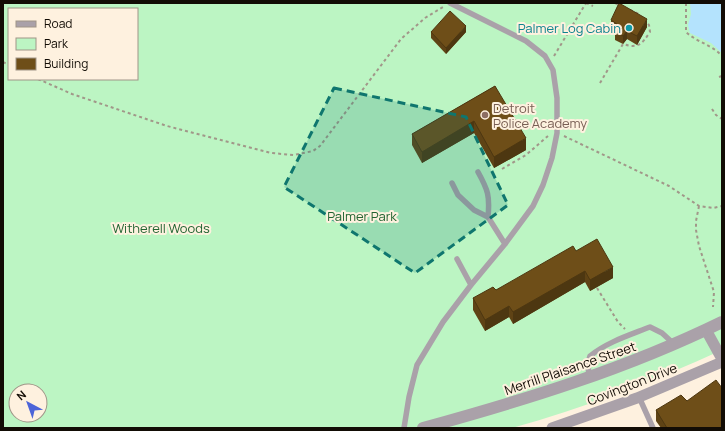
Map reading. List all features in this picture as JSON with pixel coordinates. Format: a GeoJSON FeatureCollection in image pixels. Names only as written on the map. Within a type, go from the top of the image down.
{"type":"FeatureCollection","features":[{"type":"Feature","properties":{"kind":"street","name":"Merrill Plaisance Street"},"geometry":{"type":"LineString","coordinates":[[423,428],[499,407],[589,377],[675,344],[722,322]]}},
{"type":"Feature","properties":{"kind":"street"},"geometry":{"type":"LineString","coordinates":[[706,330],[722,360]]}},
{"type":"Feature","properties":{"kind":"street","name":"Covington Drive"},"geometry":{"type":"LineString","coordinates":[[552,428],[639,397],[722,360]]}},
{"type":"Feature","properties":{"kind":"lane"},"geometry":{"type":"LineString","coordinates":[[404,428],[417,365],[443,322],[533,206],[543,185],[552,158],[557,133],[558,98],[553,70],[545,56],[526,41],[450,3]]}},
{"type":"Feature","properties":{"kind":"lane"},"geometry":{"type":"LineString","coordinates":[[478,172],[486,187],[488,196],[488,217]]}},
{"type":"Feature","properties":{"kind":"lane"},"geometry":{"type":"LineString","coordinates":[[452,183],[458,195],[474,210],[488,217],[505,244]]}},
{"type":"Feature","properties":{"kind":"lane"},"geometry":{"type":"LineString","coordinates":[[457,259],[471,285]]}},
{"type":"Feature","properties":{"kind":"lane"},"geometry":{"type":"LineString","coordinates":[[589,377],[588,363],[590,356],[599,348],[650,327],[662,333],[675,344]]}},
{"type":"Feature","properties":{"kind":"lane"},"geometry":{"type":"LineString","coordinates":[[639,397],[653,428]]}},
{"type":"Feature","properties":{"kind":"path"},"geometry":{"type":"LineString","coordinates":[[550,64],[586,3],[593,6]]}},
{"type":"Feature","properties":{"kind":"path"},"geometry":{"type":"LineString","coordinates":[[600,83],[624,44],[632,47],[639,45],[650,32],[649,25],[644,18],[634,11],[615,3]]}},
{"type":"Feature","properties":{"kind":"path"},"geometry":{"type":"LineString","coordinates":[[686,3],[686,32],[694,40],[707,44],[717,50],[722,56]]}},
{"type":"Feature","properties":{"kind":"path"},"geometry":{"type":"LineString","coordinates":[[40,80],[72,94],[167,126],[271,152],[294,155],[313,151],[320,146],[401,39],[424,18],[443,7]]}},
{"type":"Feature","properties":{"kind":"path"},"geometry":{"type":"LineString","coordinates":[[712,109],[716,115],[722,119]]}},
{"type":"Feature","properties":{"kind":"path"},"geometry":{"type":"LineString","coordinates":[[502,169],[526,155],[551,133],[557,133],[576,140],[669,186],[699,206],[713,208],[722,206]]}},
{"type":"Feature","properties":{"kind":"path"},"geometry":{"type":"LineString","coordinates":[[699,206],[696,221],[698,246],[714,292],[712,307]]}},
{"type":"Feature","properties":{"kind":"path"},"geometry":{"type":"LineString","coordinates":[[597,288],[618,322],[631,335]]}},
{"type":"Feature","properties":{"kind":"highlighted area"},"geometry":{"type":"Polygon","coordinates":[[[334,88],[466,117],[508,205],[415,273],[284,187],[334,88]]]}},
{"type":"Feature","properties":{"kind":"green space","name":"Palmer Park"},"geometry":{"type":"Polygon","coordinates":[[[3,3],[722,3],[722,350],[618,393],[512,428],[3,428],[3,3]]]}},
{"type":"Feature","properties":{"kind":"water"},"geometry":{"type":"Polygon","coordinates":[[[690,3],[722,3],[722,53],[711,43],[690,33],[688,25],[691,14],[690,3]]]}},
{"type":"Feature","properties":{"kind":"building","name":"Palmer Log Cabin"},"geometry":{"type":"Polygon","coordinates":[[[619,3],[647,19],[637,36],[627,31],[623,36],[615,31],[618,25],[611,20],[619,3]]]}},
{"type":"Feature","properties":{"kind":"building"},"geometry":{"type":"Polygon","coordinates":[[[450,11],[466,26],[446,48],[431,32],[450,11]]]}},
{"type":"Feature","properties":{"kind":"building","name":"Detroit Police Academy"},"geometry":{"type":"Polygon","coordinates":[[[495,86],[526,138],[494,157],[474,121],[422,152],[412,134],[495,86]]]}},
{"type":"Feature","properties":{"kind":"building"},"geometry":{"type":"Polygon","coordinates":[[[597,239],[613,267],[590,280],[585,271],[513,312],[509,306],[485,320],[473,298],[493,287],[496,290],[573,246],[576,251],[597,239]]]}},
{"type":"Feature","properties":{"kind":"building"},"geometry":{"type":"Polygon","coordinates":[[[716,380],[722,388],[722,428],[667,428],[656,410],[681,395],[687,401],[716,380]]]}},
{"type":"Feature","properties":{"kind":"place","name":"Palmer Log Cabin"},"geometry":{"type":"Point","coordinates":[629,28]}},
{"type":"Feature","properties":{"kind":"place","name":"Detroit Police Academy"},"geometry":{"type":"Point","coordinates":[485,115]}},
{"type":"Feature","properties":{"kind":"park label","name":"Witherell Woods"},"geometry":{"type":"Point","coordinates":[161,228]}}]}
